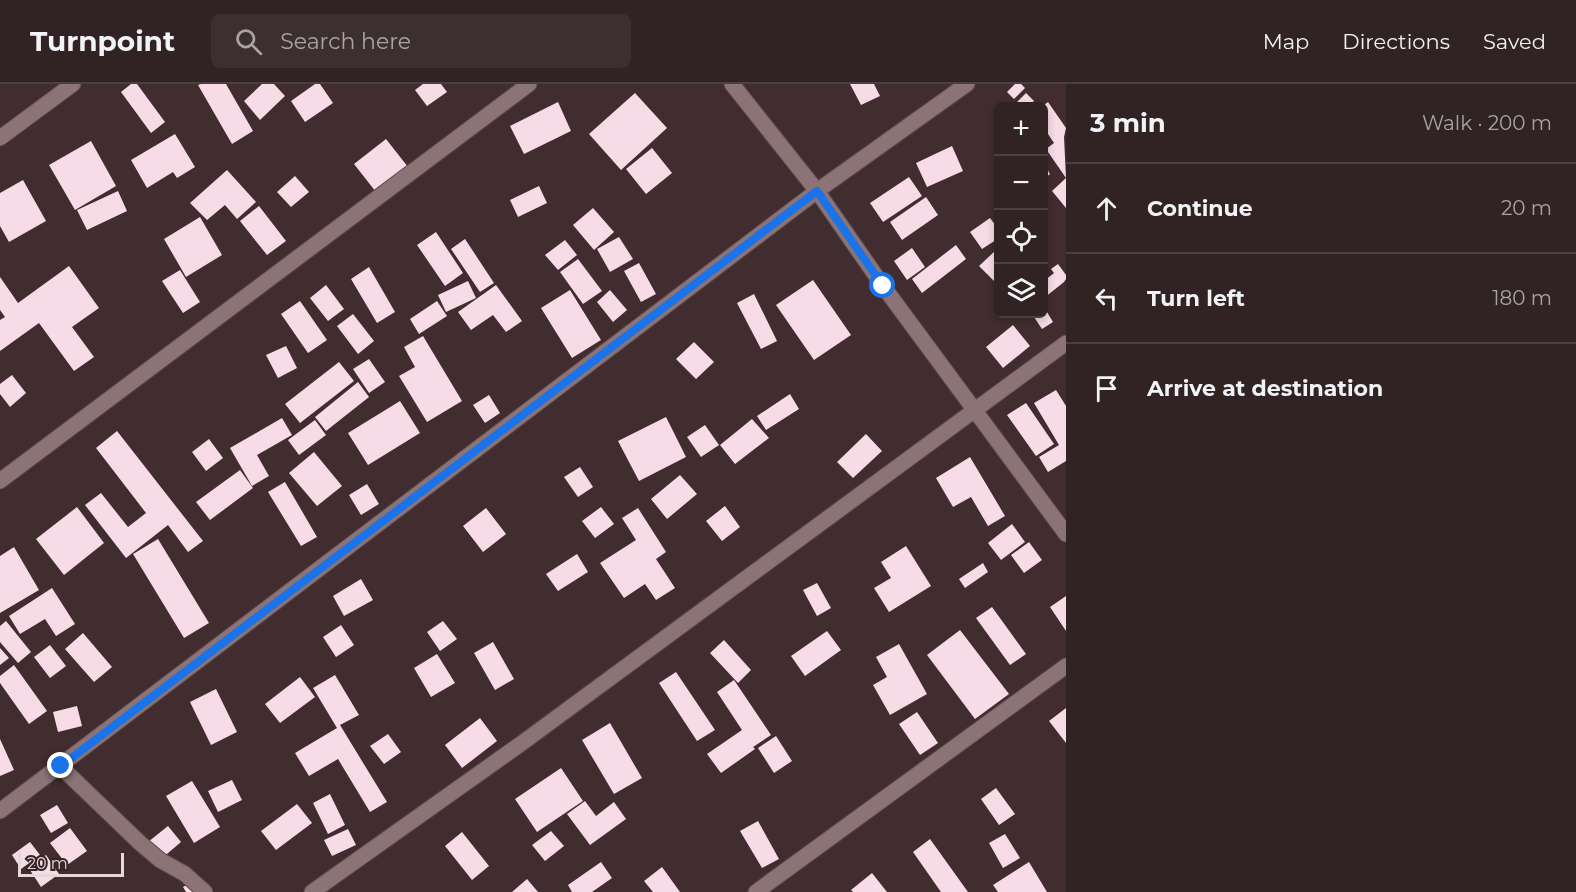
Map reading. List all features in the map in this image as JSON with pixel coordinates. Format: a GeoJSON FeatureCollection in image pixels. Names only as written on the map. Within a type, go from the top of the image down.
{"type":"FeatureCollection","features":[{"type":"Feature","properties":{"kind":"street"},"geometry":{"type":"LineString","coordinates":[[0,138],[73,84]]}},
{"type":"Feature","properties":{"kind":"street"},"geometry":{"type":"LineString","coordinates":[[0,480],[529,84]]}},
{"type":"Feature","properties":{"kind":"street"},"geometry":{"type":"LineString","coordinates":[[732,84],[817,191],[883,286],[1066,534]]}},
{"type":"Feature","properties":{"kind":"street"},"geometry":{"type":"LineString","coordinates":[[0,811],[817,191],[967,84]]}},
{"type":"Feature","properties":{"kind":"street"},"geometry":{"type":"LineString","coordinates":[[312,892],[532,736],[1066,343]]}},
{"type":"Feature","properties":{"kind":"street"},"geometry":{"type":"LineString","coordinates":[[756,892],[1066,666]]}},
{"type":"Feature","properties":{"kind":"street"},"geometry":{"type":"LineString","coordinates":[[61,766],[140,843],[160,860],[185,874],[205,892]]}},
{"type":"Feature","properties":{"kind":"building"},"geometry":{"type":"Polygon","coordinates":[[[131,84],[137,84],[165,122],[151,133],[121,92],[131,84]]]}},
{"type":"Feature","properties":{"kind":"building"},"geometry":{"type":"Polygon","coordinates":[[[226,84],[253,131],[232,144],[198,85],[226,84]]]}},
{"type":"Feature","properties":{"kind":"building"},"geometry":{"type":"Polygon","coordinates":[[[262,84],[274,84],[285,96],[260,120],[244,101],[262,84]]]}},
{"type":"Feature","properties":{"kind":"building"},"geometry":{"type":"Polygon","coordinates":[[[315,84],[320,84],[333,103],[305,122],[291,101],[315,84]]]}},
{"type":"Feature","properties":{"kind":"building"},"geometry":{"type":"Polygon","coordinates":[[[423,84],[441,84],[447,92],[427,106],[415,90],[423,84]]]}},
{"type":"Feature","properties":{"kind":"building"},"geometry":{"type":"Polygon","coordinates":[[[850,84],[874,84],[880,96],[861,105],[850,84]]]}},
{"type":"Feature","properties":{"kind":"building"},"geometry":{"type":"Polygon","coordinates":[[[1015,84],[1021,84],[1025,88],[1014,99],[1007,92],[1015,84]]]}},
{"type":"Feature","properties":{"kind":"building"},"geometry":{"type":"Polygon","coordinates":[[[635,93],[667,128],[621,170],[589,134],[635,93]]]}},
{"type":"Feature","properties":{"kind":"building"},"geometry":{"type":"Polygon","coordinates":[[[1026,93],[1034,101],[1033,102],[1017,102],[1026,93]]]}},
{"type":"Feature","properties":{"kind":"building"},"geometry":{"type":"Polygon","coordinates":[[[558,102],[571,131],[524,154],[510,126],[558,102]]]}},
{"type":"Feature","properties":{"kind":"building"},"geometry":{"type":"Polygon","coordinates":[[[1048,102],[1066,128],[1064,137],[1066,178],[1048,152],[1048,148],[1054,143],[1048,134],[1048,102]]]}},
{"type":"Feature","properties":{"kind":"building"},"geometry":{"type":"Polygon","coordinates":[[[175,134],[195,167],[177,178],[173,172],[147,188],[131,160],[175,134]]]}},
{"type":"Feature","properties":{"kind":"building"},"geometry":{"type":"Polygon","coordinates":[[[386,139],[408,167],[376,192],[354,164],[386,139]]]}},
{"type":"Feature","properties":{"kind":"building"},"geometry":{"type":"Polygon","coordinates":[[[91,141],[116,186],[75,210],[49,165],[91,141]]]}},
{"type":"Feature","properties":{"kind":"building"},"geometry":{"type":"Polygon","coordinates":[[[952,146],[963,171],[927,187],[916,163],[952,146]]]}},
{"type":"Feature","properties":{"kind":"building"},"geometry":{"type":"Polygon","coordinates":[[[652,148],[672,173],[646,194],[626,169],[652,148]]]}},
{"type":"Feature","properties":{"kind":"building"},"geometry":{"type":"Polygon","coordinates":[[[227,170],[256,202],[237,219],[225,205],[207,220],[190,203],[227,170]]]}},
{"type":"Feature","properties":{"kind":"building"},"geometry":{"type":"Polygon","coordinates":[[[295,176],[309,192],[291,207],[277,192],[295,176]]]}},
{"type":"Feature","properties":{"kind":"building"},"geometry":{"type":"Polygon","coordinates":[[[909,177],[922,196],[883,222],[870,203],[909,177]]]}},
{"type":"Feature","properties":{"kind":"building"},"geometry":{"type":"Polygon","coordinates":[[[1066,178],[1066,208],[1052,191],[1066,178]]]}},
{"type":"Feature","properties":{"kind":"building"},"geometry":{"type":"Polygon","coordinates":[[[23,180],[46,221],[9,242],[0,226],[0,193],[23,180]]]}},
{"type":"Feature","properties":{"kind":"building"},"geometry":{"type":"Polygon","coordinates":[[[539,186],[547,203],[518,217],[510,200],[539,186]]]}},
{"type":"Feature","properties":{"kind":"building"},"geometry":{"type":"Polygon","coordinates":[[[118,191],[127,211],[87,230],[77,210],[118,191]]]}},
{"type":"Feature","properties":{"kind":"building"},"geometry":{"type":"Polygon","coordinates":[[[926,197],[938,215],[902,240],[890,222],[926,197]]]}},
{"type":"Feature","properties":{"kind":"building"},"geometry":{"type":"Polygon","coordinates":[[[259,206],[286,241],[267,255],[240,221],[259,206]]]}},
{"type":"Feature","properties":{"kind":"building"},"geometry":{"type":"Polygon","coordinates":[[[593,208],[614,232],[594,250],[573,225],[593,208]]]}},
{"type":"Feature","properties":{"kind":"building"},"geometry":{"type":"Polygon","coordinates":[[[200,217],[222,255],[186,277],[164,239],[200,217]]]}},
{"type":"Feature","properties":{"kind":"building"},"geometry":{"type":"Polygon","coordinates":[[[990,218],[994,223],[994,241],[982,249],[970,232],[990,218]]]}},
{"type":"Feature","properties":{"kind":"building"},"geometry":{"type":"Polygon","coordinates":[[[436,232],[463,273],[445,286],[417,245],[436,232]]]}},
{"type":"Feature","properties":{"kind":"building"},"geometry":{"type":"Polygon","coordinates":[[[619,237],[633,259],[610,272],[597,249],[619,237]]]}},
{"type":"Feature","properties":{"kind":"building"},"geometry":{"type":"Polygon","coordinates":[[[465,239],[494,283],[480,292],[451,249],[465,239]]]}},
{"type":"Feature","properties":{"kind":"building"},"geometry":{"type":"Polygon","coordinates":[[[565,240],[577,255],[558,270],[545,255],[565,240]]]}},
{"type":"Feature","properties":{"kind":"building"},"geometry":{"type":"Polygon","coordinates":[[[956,245],[966,259],[922,293],[912,279],[956,245]]]}},
{"type":"Feature","properties":{"kind":"building"},"geometry":{"type":"Polygon","coordinates":[[[912,248],[925,267],[907,280],[894,261],[912,248]]]}},
{"type":"Feature","properties":{"kind":"building"},"geometry":{"type":"Polygon","coordinates":[[[994,252],[994,281],[979,266],[994,252]]]}},
{"type":"Feature","properties":{"kind":"building"},"geometry":{"type":"Polygon","coordinates":[[[578,259],[602,291],[583,304],[560,272],[578,259]]]}},
{"type":"Feature","properties":{"kind":"building"},"geometry":{"type":"Polygon","coordinates":[[[639,263],[656,294],[641,302],[624,271],[639,263]]]}},
{"type":"Feature","properties":{"kind":"building"},"geometry":{"type":"Polygon","coordinates":[[[1058,264],[1066,275],[1066,279],[1048,295],[1048,278],[1054,273],[1051,269],[1058,264]]]}},
{"type":"Feature","properties":{"kind":"building"},"geometry":{"type":"Polygon","coordinates":[[[69,266],[99,308],[72,327],[94,357],[74,371],[39,323],[0,351],[0,320],[5,317],[0,310],[0,277],[18,303],[69,266]]]}},
{"type":"Feature","properties":{"kind":"building"},"geometry":{"type":"Polygon","coordinates":[[[369,267],[395,312],[377,323],[351,279],[369,267]]]}},
{"type":"Feature","properties":{"kind":"building"},"geometry":{"type":"Polygon","coordinates":[[[180,270],[200,302],[183,313],[162,281],[180,270]]]}},
{"type":"Feature","properties":{"kind":"building"},"geometry":{"type":"Polygon","coordinates":[[[813,280],[851,335],[814,360],[776,305],[813,280]]]}},
{"type":"Feature","properties":{"kind":"building"},"geometry":{"type":"Polygon","coordinates":[[[468,281],[476,298],[446,312],[438,295],[468,281]]]}},
{"type":"Feature","properties":{"kind":"building"},"geometry":{"type":"Polygon","coordinates":[[[326,285],[344,309],[328,321],[310,298],[326,285]]]}},
{"type":"Feature","properties":{"kind":"building"},"geometry":{"type":"Polygon","coordinates":[[[496,285],[522,321],[506,332],[493,315],[471,330],[458,312],[496,285]]]}},
{"type":"Feature","properties":{"kind":"building"},"geometry":{"type":"Polygon","coordinates":[[[570,290],[601,340],[572,358],[541,308],[570,290]]]}},
{"type":"Feature","properties":{"kind":"building"},"geometry":{"type":"Polygon","coordinates":[[[610,290],[627,310],[613,322],[597,302],[610,290]]]}},
{"type":"Feature","properties":{"kind":"building"},"geometry":{"type":"Polygon","coordinates":[[[754,294],[777,341],[761,349],[737,303],[754,294]]]}},
{"type":"Feature","properties":{"kind":"building"},"geometry":{"type":"Polygon","coordinates":[[[300,301],[327,340],[308,353],[281,314],[300,301]]]}},
{"type":"Feature","properties":{"kind":"building"},"geometry":{"type":"Polygon","coordinates":[[[437,301],[447,316],[419,334],[410,319],[437,301]]]}},
{"type":"Feature","properties":{"kind":"building"},"geometry":{"type":"Polygon","coordinates":[[[353,314],[374,341],[358,354],[337,326],[353,314]]]}},
{"type":"Feature","properties":{"kind":"building"},"geometry":{"type":"Polygon","coordinates":[[[1048,314],[1053,322],[1042,329],[1035,318],[1048,318],[1048,314]]]}},
{"type":"Feature","properties":{"kind":"building"},"geometry":{"type":"Polygon","coordinates":[[[1013,325],[1030,346],[1003,368],[986,347],[1013,325]]]}},
{"type":"Feature","properties":{"kind":"building"},"geometry":{"type":"Polygon","coordinates":[[[423,336],[462,401],[427,422],[399,376],[415,367],[404,347],[423,336]]]}},
{"type":"Feature","properties":{"kind":"building"},"geometry":{"type":"Polygon","coordinates":[[[694,342],[714,362],[696,379],[676,359],[694,342]]]}},
{"type":"Feature","properties":{"kind":"building"},"geometry":{"type":"Polygon","coordinates":[[[286,346],[297,368],[278,378],[266,355],[286,346]]]}},
{"type":"Feature","properties":{"kind":"building"},"geometry":{"type":"Polygon","coordinates":[[[369,359],[385,382],[369,393],[353,369],[369,359]]]}},
{"type":"Feature","properties":{"kind":"building"},"geometry":{"type":"Polygon","coordinates":[[[339,362],[354,381],[300,423],[285,404],[339,362]]]}},
{"type":"Feature","properties":{"kind":"building"},"geometry":{"type":"Polygon","coordinates":[[[12,375],[26,393],[10,407],[0,394],[0,384],[12,375]]]}},
{"type":"Feature","properties":{"kind":"building"},"geometry":{"type":"Polygon","coordinates":[[[358,382],[369,397],[326,431],[315,417],[358,382]]]}},
{"type":"Feature","properties":{"kind":"building"},"geometry":{"type":"Polygon","coordinates":[[[1056,390],[1066,406],[1066,461],[1048,472],[1039,457],[1059,445],[1034,403],[1056,390]]]}},
{"type":"Feature","properties":{"kind":"building"},"geometry":{"type":"Polygon","coordinates":[[[790,394],[799,409],[766,430],[757,416],[790,394]]]}},
{"type":"Feature","properties":{"kind":"building"},"geometry":{"type":"Polygon","coordinates":[[[489,395],[500,413],[485,423],[473,405],[489,395]]]}},
{"type":"Feature","properties":{"kind":"building"},"geometry":{"type":"Polygon","coordinates":[[[400,401],[420,433],[368,465],[348,433],[400,401]]]}},
{"type":"Feature","properties":{"kind":"building"},"geometry":{"type":"Polygon","coordinates":[[[1026,403],[1054,444],[1036,456],[1007,415],[1026,403]]]}},
{"type":"Feature","properties":{"kind":"building"},"geometry":{"type":"Polygon","coordinates":[[[666,417],[686,457],[639,481],[618,441],[666,417]]]}},
{"type":"Feature","properties":{"kind":"building"},"geometry":{"type":"Polygon","coordinates":[[[282,418],[292,435],[257,455],[269,476],[252,486],[230,448],[282,418]]]}},
{"type":"Feature","properties":{"kind":"building"},"geometry":{"type":"Polygon","coordinates":[[[752,419],[769,438],[735,464],[720,445],[752,419]]]}},
{"type":"Feature","properties":{"kind":"building"},"geometry":{"type":"Polygon","coordinates":[[[315,420],[326,435],[299,455],[288,440],[315,420]]]}},
{"type":"Feature","properties":{"kind":"building"},"geometry":{"type":"Polygon","coordinates":[[[705,425],[719,445],[701,457],[687,437],[705,425]]]}},
{"type":"Feature","properties":{"kind":"building"},"geometry":{"type":"Polygon","coordinates":[[[117,431],[203,541],[188,552],[168,525],[126,558],[85,505],[101,493],[128,527],[146,513],[96,448],[117,431]]]}},
{"type":"Feature","properties":{"kind":"building"},"geometry":{"type":"Polygon","coordinates":[[[866,434],[882,451],[853,478],[837,462],[866,434]]]}},
{"type":"Feature","properties":{"kind":"building"},"geometry":{"type":"Polygon","coordinates":[[[209,439],[223,458],[206,471],[192,452],[209,439]]]}},
{"type":"Feature","properties":{"kind":"building"},"geometry":{"type":"Polygon","coordinates":[[[314,452],[342,486],[317,506],[289,473],[314,452]]]}},
{"type":"Feature","properties":{"kind":"building"},"geometry":{"type":"Polygon","coordinates":[[[970,457],[1005,516],[988,526],[971,497],[953,507],[936,478],[970,457]]]}},
{"type":"Feature","properties":{"kind":"building"},"geometry":{"type":"Polygon","coordinates":[[[580,467],[593,487],[578,497],[564,477],[580,467]]]}},
{"type":"Feature","properties":{"kind":"building"},"geometry":{"type":"Polygon","coordinates":[[[240,470],[253,488],[210,520],[196,502],[240,470]]]}},
{"type":"Feature","properties":{"kind":"building"},"geometry":{"type":"Polygon","coordinates":[[[680,475],[697,494],[667,519],[651,499],[680,475]]]}},
{"type":"Feature","properties":{"kind":"building"},"geometry":{"type":"Polygon","coordinates":[[[285,482],[317,537],[301,546],[268,492],[285,482]]]}},
{"type":"Feature","properties":{"kind":"building"},"geometry":{"type":"Polygon","coordinates":[[[367,484],[379,504],[361,515],[349,495],[367,484]]]}},
{"type":"Feature","properties":{"kind":"building"},"geometry":{"type":"Polygon","coordinates":[[[725,506],[740,527],[722,541],[706,521],[725,506]]]}},
{"type":"Feature","properties":{"kind":"building"},"geometry":{"type":"Polygon","coordinates":[[[77,507],[104,543],[64,575],[36,539],[77,507]]]}},
{"type":"Feature","properties":{"kind":"building"},"geometry":{"type":"Polygon","coordinates":[[[601,507],[614,524],[595,538],[582,521],[601,507]]]}},
{"type":"Feature","properties":{"kind":"building"},"geometry":{"type":"Polygon","coordinates":[[[486,508],[506,534],[483,552],[463,526],[486,508]]]}},
{"type":"Feature","properties":{"kind":"building"},"geometry":{"type":"Polygon","coordinates":[[[638,508],[666,552],[656,559],[675,588],[656,600],[645,584],[624,598],[600,563],[636,540],[622,518],[638,508]]]}},
{"type":"Feature","properties":{"kind":"building"},"geometry":{"type":"Polygon","coordinates":[[[1012,524],[1025,542],[1001,560],[988,543],[1012,524]]]}},
{"type":"Feature","properties":{"kind":"building"},"geometry":{"type":"Polygon","coordinates":[[[158,539],[209,623],[184,638],[133,554],[158,539]]]}},
{"type":"Feature","properties":{"kind":"building"},"geometry":{"type":"Polygon","coordinates":[[[1029,542],[1042,560],[1024,573],[1011,555],[1029,542]]]}},
{"type":"Feature","properties":{"kind":"building"},"geometry":{"type":"Polygon","coordinates":[[[906,546],[931,586],[889,612],[874,588],[891,578],[881,562],[906,546]]]}},
{"type":"Feature","properties":{"kind":"building"},"geometry":{"type":"Polygon","coordinates":[[[14,547],[39,590],[0,613],[0,556],[14,547]]]}},
{"type":"Feature","properties":{"kind":"building"},"geometry":{"type":"Polygon","coordinates":[[[577,554],[588,572],[558,591],[546,574],[577,554]]]}},
{"type":"Feature","properties":{"kind":"building"},"geometry":{"type":"Polygon","coordinates":[[[983,563],[988,572],[965,588],[959,579],[983,563]]]}},
{"type":"Feature","properties":{"kind":"building"},"geometry":{"type":"Polygon","coordinates":[[[361,579],[373,600],[344,616],[333,596],[361,579]]]}},
{"type":"Feature","properties":{"kind":"building"},"geometry":{"type":"Polygon","coordinates":[[[817,583],[831,608],[817,616],[803,590],[817,583]]]}},
{"type":"Feature","properties":{"kind":"building"},"geometry":{"type":"Polygon","coordinates":[[[52,588],[75,624],[56,636],[45,619],[20,634],[9,616],[52,588]]]}},
{"type":"Feature","properties":{"kind":"building"},"geometry":{"type":"Polygon","coordinates":[[[1066,596],[1066,631],[1050,607],[1066,596]]]}},
{"type":"Feature","properties":{"kind":"building"},"geometry":{"type":"Polygon","coordinates":[[[992,607],[1026,654],[1010,665],[976,618],[992,607]]]}},
{"type":"Feature","properties":{"kind":"building"},"geometry":{"type":"Polygon","coordinates":[[[6,621],[31,652],[18,663],[0,642],[0,626],[6,621]]]}},
{"type":"Feature","properties":{"kind":"building"},"geometry":{"type":"Polygon","coordinates":[[[443,621],[457,639],[440,651],[427,632],[443,621]]]}},
{"type":"Feature","properties":{"kind":"building"},"geometry":{"type":"Polygon","coordinates":[[[341,625],[354,645],[336,657],[323,637],[341,625]]]}},
{"type":"Feature","properties":{"kind":"building"},"geometry":{"type":"Polygon","coordinates":[[[960,630],[1009,694],[975,719],[927,655],[960,630]]]}},
{"type":"Feature","properties":{"kind":"building"},"geometry":{"type":"Polygon","coordinates":[[[827,631],[841,650],[805,676],[791,656],[827,631]]]}},
{"type":"Feature","properties":{"kind":"building"},"geometry":{"type":"Polygon","coordinates":[[[83,633],[112,667],[94,682],[65,649],[83,633]]]}},
{"type":"Feature","properties":{"kind":"building"},"geometry":{"type":"Polygon","coordinates":[[[724,640],[751,670],[738,683],[710,653],[724,640]]]}},
{"type":"Feature","properties":{"kind":"building"},"geometry":{"type":"Polygon","coordinates":[[[493,642],[514,679],[495,690],[474,653],[493,642]]]}},
{"type":"Feature","properties":{"kind":"building"},"geometry":{"type":"Polygon","coordinates":[[[899,644],[927,694],[890,715],[873,685],[887,677],[876,657],[899,644]]]}},
{"type":"Feature","properties":{"kind":"building"},"geometry":{"type":"Polygon","coordinates":[[[50,645],[66,666],[50,678],[34,657],[50,645]]]}},
{"type":"Feature","properties":{"kind":"building"},"geometry":{"type":"Polygon","coordinates":[[[0,648],[9,658],[0,665],[0,648]]]}},
{"type":"Feature","properties":{"kind":"building"},"geometry":{"type":"Polygon","coordinates":[[[437,654],[455,683],[431,697],[414,668],[437,654]]]}},
{"type":"Feature","properties":{"kind":"building"},"geometry":{"type":"Polygon","coordinates":[[[14,665],[47,711],[29,724],[0,683],[0,676],[14,665]]]}},
{"type":"Feature","properties":{"kind":"building"},"geometry":{"type":"Polygon","coordinates":[[[676,672],[715,730],[697,741],[659,683],[676,672]]]}},
{"type":"Feature","properties":{"kind":"building"},"geometry":{"type":"Polygon","coordinates":[[[335,675],[359,715],[340,725],[387,802],[370,812],[338,759],[309,776],[295,753],[337,728],[313,688],[335,675]]]}},
{"type":"Feature","properties":{"kind":"building"},"geometry":{"type":"Polygon","coordinates":[[[300,677],[315,697],[280,723],[265,704],[300,677]]]}},
{"type":"Feature","properties":{"kind":"building"},"geometry":{"type":"Polygon","coordinates":[[[734,680],[771,735],[721,773],[707,754],[742,730],[717,692],[734,680]]]}},
{"type":"Feature","properties":{"kind":"building"},"geometry":{"type":"Polygon","coordinates":[[[216,689],[237,732],[211,745],[190,702],[216,689]]]}},
{"type":"Feature","properties":{"kind":"building"},"geometry":{"type":"Polygon","coordinates":[[[77,706],[82,726],[58,732],[53,712],[77,706]]]}},
{"type":"Feature","properties":{"kind":"building"},"geometry":{"type":"Polygon","coordinates":[[[1066,708],[1066,743],[1049,721],[1066,708]]]}},
{"type":"Feature","properties":{"kind":"building"},"geometry":{"type":"Polygon","coordinates":[[[917,712],[938,743],[920,755],[899,724],[917,712]]]}},
{"type":"Feature","properties":{"kind":"building"},"geometry":{"type":"Polygon","coordinates":[[[480,718],[497,741],[462,768],[445,745],[480,718]]]}},
{"type":"Feature","properties":{"kind":"building"},"geometry":{"type":"Polygon","coordinates":[[[610,723],[642,778],[614,794],[582,740],[610,723]]]}},
{"type":"Feature","properties":{"kind":"building"},"geometry":{"type":"Polygon","coordinates":[[[388,734],[401,752],[384,764],[370,746],[388,734]]]}},
{"type":"Feature","properties":{"kind":"building"},"geometry":{"type":"Polygon","coordinates":[[[776,736],[792,761],[774,773],[758,748],[776,736]]]}},
{"type":"Feature","properties":{"kind":"building"},"geometry":{"type":"Polygon","coordinates":[[[0,739],[14,770],[0,776],[0,739]]]}},
{"type":"Feature","properties":{"kind":"building"},"geometry":{"type":"Polygon","coordinates":[[[561,768],[583,801],[537,832],[515,799],[561,768]]]}},
{"type":"Feature","properties":{"kind":"building"},"geometry":{"type":"Polygon","coordinates":[[[232,780],[242,800],[218,812],[208,791],[232,780]]]}},
{"type":"Feature","properties":{"kind":"building"},"geometry":{"type":"Polygon","coordinates":[[[192,781],[220,827],[194,843],[166,796],[192,781]]]}},
{"type":"Feature","properties":{"kind":"building"},"geometry":{"type":"Polygon","coordinates":[[[996,788],[1015,814],[999,825],[981,799],[996,788]]]}},
{"type":"Feature","properties":{"kind":"building"},"geometry":{"type":"Polygon","coordinates":[[[330,794],[345,825],[328,834],[313,803],[330,794]]]}},
{"type":"Feature","properties":{"kind":"building"},"geometry":{"type":"Polygon","coordinates":[[[585,801],[596,816],[614,802],[626,819],[590,845],[567,814],[585,801]]]}},
{"type":"Feature","properties":{"kind":"building"},"geometry":{"type":"Polygon","coordinates":[[[297,804],[312,823],[276,850],[261,831],[297,804]]]}},
{"type":"Feature","properties":{"kind":"building"},"geometry":{"type":"Polygon","coordinates":[[[57,805],[68,823],[51,833],[40,815],[57,805]]]}},
{"type":"Feature","properties":{"kind":"building"},"geometry":{"type":"Polygon","coordinates":[[[758,821],[779,859],[762,868],[740,831],[758,821]]]}},
{"type":"Feature","properties":{"kind":"building"},"geometry":{"type":"Polygon","coordinates":[[[168,826],[181,842],[161,859],[148,842],[168,826]]]}},
{"type":"Feature","properties":{"kind":"building"},"geometry":{"type":"Polygon","coordinates":[[[70,828],[87,851],[67,865],[50,843],[70,828]]]}},
{"type":"Feature","properties":{"kind":"building"},"geometry":{"type":"Polygon","coordinates":[[[348,829],[356,845],[332,856],[324,840],[348,829]]]}},
{"type":"Feature","properties":{"kind":"building"},"geometry":{"type":"Polygon","coordinates":[[[551,831],[564,846],[545,861],[532,845],[551,831]]]}},
{"type":"Feature","properties":{"kind":"building"},"geometry":{"type":"Polygon","coordinates":[[[462,832],[489,866],[472,880],[445,846],[462,832]]]}},
{"type":"Feature","properties":{"kind":"building"},"geometry":{"type":"Polygon","coordinates":[[[1005,834],[1020,858],[1003,868],[989,843],[1005,834]]]}},
{"type":"Feature","properties":{"kind":"building"},"geometry":{"type":"Polygon","coordinates":[[[930,839],[968,892],[941,892],[913,852],[930,839]]]}},
{"type":"Feature","properties":{"kind":"building"},"geometry":{"type":"Polygon","coordinates":[[[30,842],[40,855],[21,869],[12,855],[30,842]]]}},
{"type":"Feature","properties":{"kind":"building"},"geometry":{"type":"Polygon","coordinates":[[[46,855],[59,874],[41,887],[28,867],[46,855]]]}},
{"type":"Feature","properties":{"kind":"building"},"geometry":{"type":"Polygon","coordinates":[[[601,862],[612,878],[592,892],[572,892],[568,885],[601,862]]]}},
{"type":"Feature","properties":{"kind":"building"},"geometry":{"type":"Polygon","coordinates":[[[1029,862],[1047,892],[998,892],[993,885],[1029,862]]]}},
{"type":"Feature","properties":{"kind":"building"},"geometry":{"type":"Polygon","coordinates":[[[662,867],[680,892],[653,892],[644,881],[662,867]]]}},
{"type":"Feature","properties":{"kind":"building"},"geometry":{"type":"Polygon","coordinates":[[[872,873],[887,892],[853,892],[851,890],[872,873]]]}},
{"type":"Feature","properties":{"kind":"building"},"geometry":{"type":"Polygon","coordinates":[[[200,878],[208,892],[186,892],[183,887],[200,878]]]}},
{"type":"Feature","properties":{"kind":"building"},"geometry":{"type":"Polygon","coordinates":[[[527,879],[538,892],[512,892],[527,879]]]}},
{"type":"Feature","properties":{"kind":"route"},"geometry":{"type":"LineString","coordinates":[[61,766],[817,191],[883,286]]}}]}
